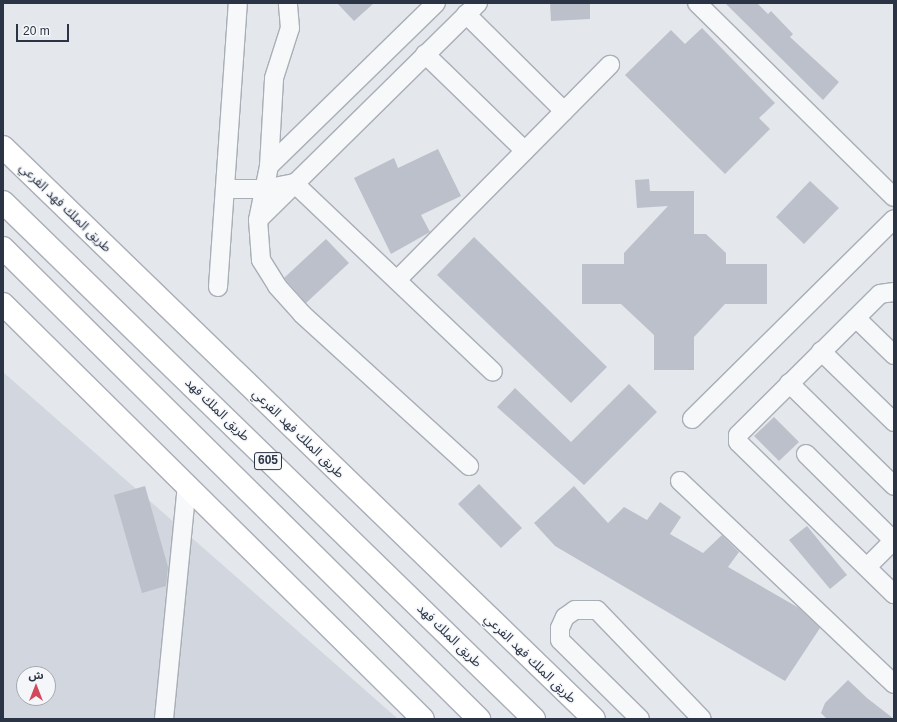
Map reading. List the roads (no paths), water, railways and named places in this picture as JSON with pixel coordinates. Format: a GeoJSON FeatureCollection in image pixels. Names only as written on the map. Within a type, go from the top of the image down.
{"type":"FeatureCollection","features":[{"type":"Feature","properties":{"kind":"main road","name":"طريق الملك فهد الفرعي"},"geometry":{"type":"LineString","coordinates":[[3,147],[510,640],[594,719]]}},
{"type":"Feature","properties":{"kind":"main road","name":"طريق الملك فهد"},"geometry":{"type":"LineString","coordinates":[[3,202],[534,719]]}},
{"type":"Feature","properties":{"kind":"main road","name":"605"},"geometry":{"type":"LineString","coordinates":[[3,248],[479,719]]}},
{"type":"Feature","properties":{"kind":"main road"},"geometry":{"type":"LineString","coordinates":[[3,304],[187,484],[423,719]]}},
{"type":"Feature","properties":{"kind":"street"},"geometry":{"type":"LineString","coordinates":[[218,287],[238,3]]}},
{"type":"Feature","properties":{"kind":"street"},"geometry":{"type":"LineString","coordinates":[[288,3],[290,28],[274,78],[269,166],[258,220],[261,260],[277,286],[302,314],[469,466]]}},
{"type":"Feature","properties":{"kind":"street"},"geometry":{"type":"LineString","coordinates":[[269,166],[436,3]]}},
{"type":"Feature","properties":{"kind":"street"},"geometry":{"type":"LineString","coordinates":[[697,3],[894,197]]}},
{"type":"Feature","properties":{"kind":"street"},"geometry":{"type":"LineString","coordinates":[[258,220],[472,9],[564,111]]}},
{"type":"Feature","properties":{"kind":"street"},"geometry":{"type":"LineString","coordinates":[[417,22],[438,41]]}},
{"type":"Feature","properties":{"kind":"street"},"geometry":{"type":"LineString","coordinates":[[425,54],[525,151]]}},
{"type":"Feature","properties":{"kind":"street"},"geometry":{"type":"LineString","coordinates":[[397,280],[610,65]]}},
{"type":"Feature","properties":{"kind":"street"},"geometry":{"type":"LineString","coordinates":[[225,189],[264,189],[294,183]]}},
{"type":"Feature","properties":{"kind":"street"},"geometry":{"type":"LineString","coordinates":[[294,183],[493,372]]}},
{"type":"Feature","properties":{"kind":"street"},"geometry":{"type":"LineString","coordinates":[[692,419],[894,219]]}},
{"type":"Feature","properties":{"kind":"street"},"geometry":{"type":"LineString","coordinates":[[894,292],[880,294],[741,430],[738,442],[894,594]]}},
{"type":"Feature","properties":{"kind":"street"},"geometry":{"type":"LineString","coordinates":[[856,318],[894,355]]}},
{"type":"Feature","properties":{"kind":"street"},"geometry":{"type":"LineString","coordinates":[[821,351],[894,422]]}},
{"type":"Feature","properties":{"kind":"street"},"geometry":{"type":"LineString","coordinates":[[789,383],[894,486]]}},
{"type":"Feature","properties":{"kind":"street"},"geometry":{"type":"LineString","coordinates":[[806,454],[894,541],[867,567]]}},
{"type":"Feature","properties":{"kind":"street"},"geometry":{"type":"LineString","coordinates":[[680,481],[894,684]]}},
{"type":"Feature","properties":{"kind":"street"},"geometry":{"type":"LineString","coordinates":[[164,719],[187,484]]}},
{"type":"Feature","properties":{"kind":"street"},"geometry":{"type":"LineString","coordinates":[[640,719],[560,640],[560,628],[565,617],[575,610],[597,610],[702,719]]}}]}
